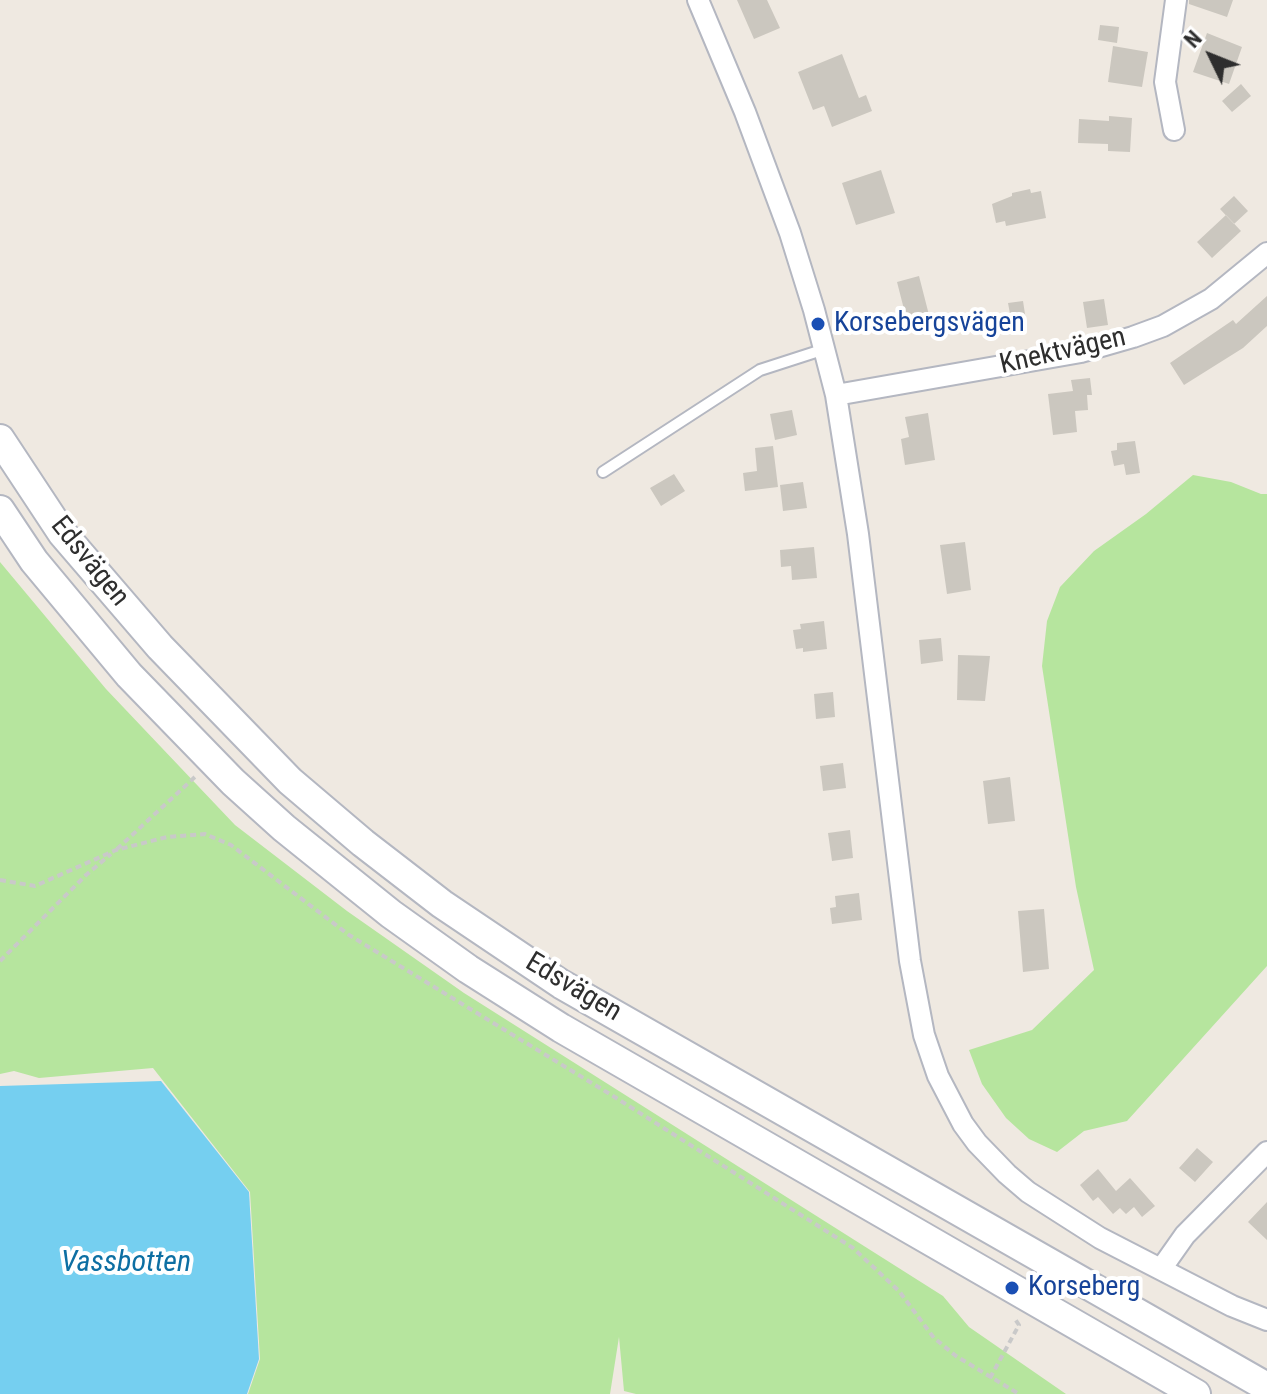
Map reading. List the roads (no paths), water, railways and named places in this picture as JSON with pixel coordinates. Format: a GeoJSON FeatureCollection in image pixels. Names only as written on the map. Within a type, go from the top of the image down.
{"type":"FeatureCollection","features":[{"type":"Feature","properties":{"kind":"main road","name":"Edsvägen"},"geometry":{"type":"LineString","coordinates":[[0,439],[62,533],[170,659],[290,781],[442,904],[574,991],[1267,1387]]}},
{"type":"Feature","properties":{"kind":"main road","name":"Edsvägen"},"geometry":{"type":"LineString","coordinates":[[0,510],[34,561],[129,675],[284,828],[391,914],[468,969],[561,1028],[1196,1394]]}},
{"type":"Feature","properties":{"kind":"street"},"geometry":{"type":"LineString","coordinates":[[698,0],[790,233],[836,395],[858,534],[910,961],[931,1060],[963,1124],[1007,1174],[1063,1216],[1232,1306],[1267,1320]]}},
{"type":"Feature","properties":{"kind":"street"},"geometry":{"type":"LineString","coordinates":[[1174,130],[1165,82],[1176,0]]}},
{"type":"Feature","properties":{"kind":"street","name":"Knektvägen"},"geometry":{"type":"LineString","coordinates":[[836,395],[1081,352],[1133,337],[1163,326],[1211,299],[1267,253]]}},
{"type":"Feature","properties":{"kind":"street"},"geometry":{"type":"LineString","coordinates":[[1161,1269],[1185,1235],[1267,1152]]}},
{"type":"Feature","properties":{"kind":"lane"},"geometry":{"type":"LineString","coordinates":[[603,472],[760,370],[825,349]]}},
{"type":"Feature","properties":{"kind":"water","name":"Vassbotten"},"geometry":{"type":"Polygon","coordinates":[[[161,1081],[249,1192],[259,1359],[247,1394],[0,1394],[0,1086],[161,1081]]]}},
{"type":"Feature","properties":{"kind":"place","name":"Korsebergsvägen"},"geometry":{"type":"Point","coordinates":[818,324]}},
{"type":"Feature","properties":{"kind":"place","name":"Korseberg"},"geometry":{"type":"Point","coordinates":[1012,1288]}}]}
